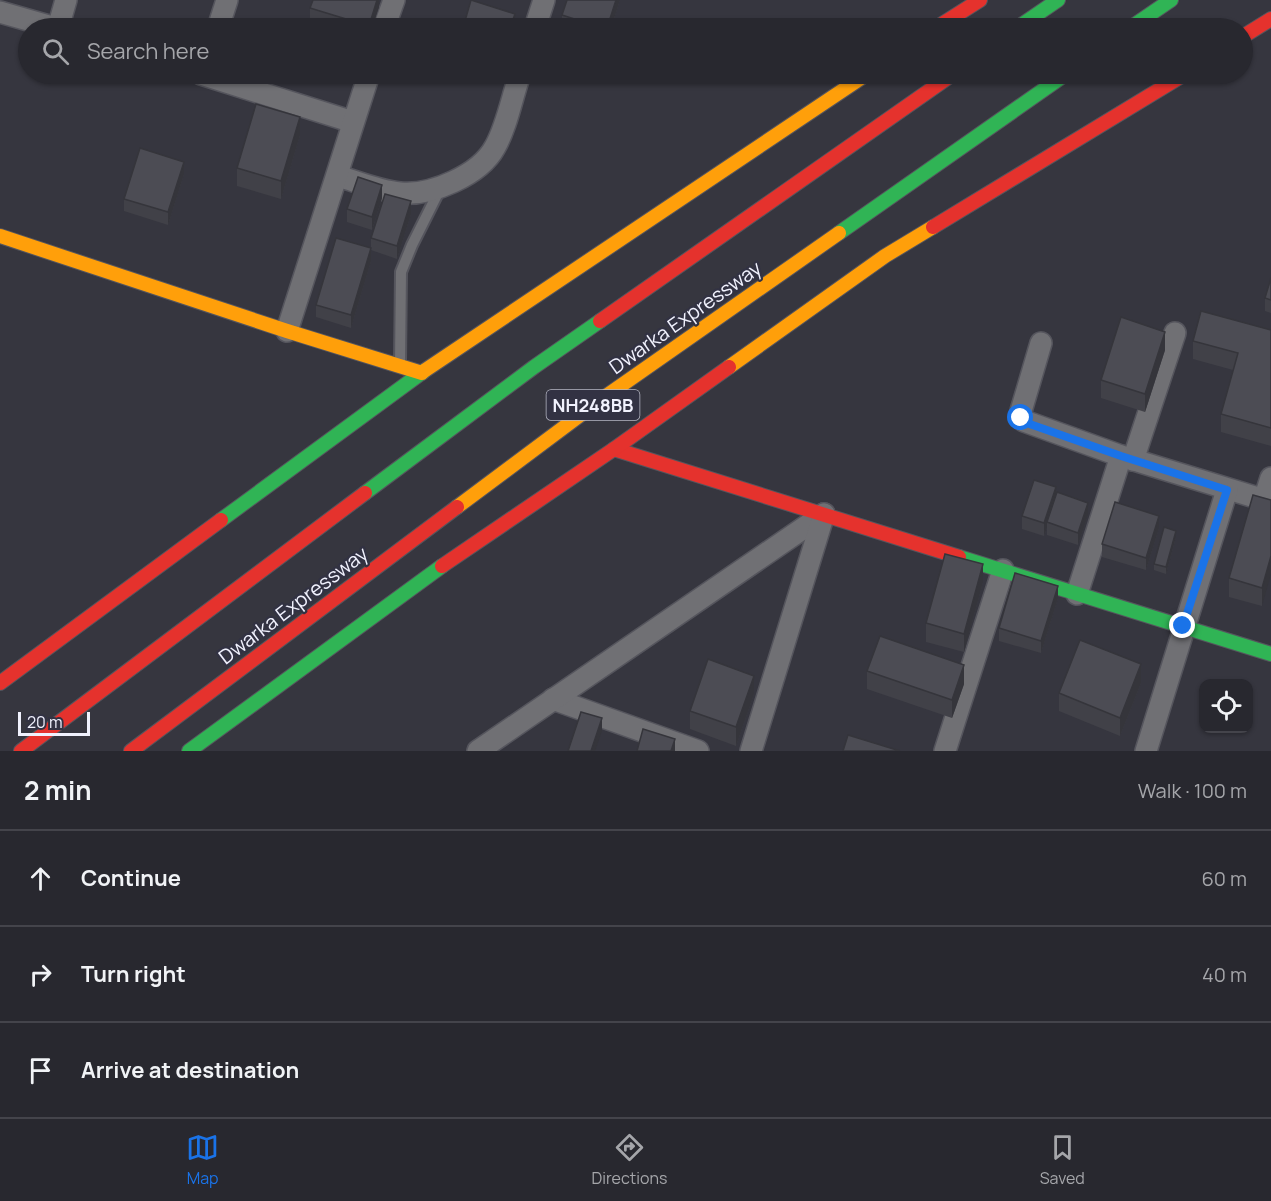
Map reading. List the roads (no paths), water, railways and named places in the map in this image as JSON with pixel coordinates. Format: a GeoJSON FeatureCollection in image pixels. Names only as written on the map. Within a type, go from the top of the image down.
{"type":"FeatureCollection","features":[{"type":"Feature","properties":{"kind":"main road"},"geometry":{"type":"LineString","coordinates":[[952,18],[980,0]]}},
{"type":"Feature","properties":{"kind":"main road"},"geometry":{"type":"LineString","coordinates":[[1032,18],[1058,0]]}},
{"type":"Feature","properties":{"kind":"main road"},"geometry":{"type":"LineString","coordinates":[[1145,18],[1171,0]]}},
{"type":"Feature","properties":{"kind":"main road"},"geometry":{"type":"LineString","coordinates":[[1253,30],[1269,20],[1256,7]]}},
{"type":"Feature","properties":{"kind":"main road"},"geometry":{"type":"LineString","coordinates":[[0,683],[422,373],[852,84]]}},
{"type":"Feature","properties":{"kind":"main road","name":"NH248BB"},"geometry":{"type":"LineString","coordinates":[[21,751],[534,367],[939,84]]}},
{"type":"Feature","properties":{"kind":"main road","name":"Dwarka Expressway"},"geometry":{"type":"LineString","coordinates":[[131,751],[599,401],[1052,84]]}},
{"type":"Feature","properties":{"kind":"main road"},"geometry":{"type":"LineString","coordinates":[[189,751],[430,574],[614,449],[885,256],[1169,84]]}},
{"type":"Feature","properties":{"kind":"main road"},"geometry":{"type":"LineString","coordinates":[[0,236],[422,373]]}},
{"type":"Feature","properties":{"kind":"main road"},"geometry":{"type":"LineString","coordinates":[[614,449],[1271,654]]}},
{"type":"Feature","properties":{"kind":"street"},"geometry":{"type":"LineString","coordinates":[[60,18],[66,0]]}},
{"type":"Feature","properties":{"kind":"street"},"geometry":{"type":"LineString","coordinates":[[221,18],[227,0]]}},
{"type":"Feature","properties":{"kind":"street"},"geometry":{"type":"LineString","coordinates":[[388,18],[394,0]]}},
{"type":"Feature","properties":{"kind":"street"},"geometry":{"type":"LineString","coordinates":[[538,18],[544,0]]}},
{"type":"Feature","properties":{"kind":"street"},"geometry":{"type":"LineString","coordinates":[[0,12],[21,18]]}},
{"type":"Feature","properties":{"kind":"street"},"geometry":{"type":"LineString","coordinates":[[233,84],[353,122]]}},
{"type":"Feature","properties":{"kind":"street"},"geometry":{"type":"LineString","coordinates":[[287,331],[338,177],[366,84]]}},
{"type":"Feature","properties":{"kind":"street"},"geometry":{"type":"LineString","coordinates":[[338,177],[409,194],[441,186],[477,169],[496,147],[517,84]]}},
{"type":"Feature","properties":{"kind":"street"},"geometry":{"type":"LineString","coordinates":[[1077,594],[1175,333]]}},
{"type":"Feature","properties":{"kind":"street"},"geometry":{"type":"LineString","coordinates":[[1041,343],[1021,411],[1022,420],[1127,458],[1267,501],[1271,478]]}},
{"type":"Feature","properties":{"kind":"street"},"geometry":{"type":"LineString","coordinates":[[1146,751],[1227,490]]}},
{"type":"Feature","properties":{"kind":"street"},"geometry":{"type":"LineString","coordinates":[[478,751],[824,514]]}},
{"type":"Feature","properties":{"kind":"street"},"geometry":{"type":"LineString","coordinates":[[751,751],[824,514]]}},
{"type":"Feature","properties":{"kind":"street"},"geometry":{"type":"LineString","coordinates":[[945,751],[1003,570]]}},
{"type":"Feature","properties":{"kind":"street"},"geometry":{"type":"LineString","coordinates":[[553,699],[698,751]]}},
{"type":"Feature","properties":{"kind":"lane"},"geometry":{"type":"LineString","coordinates":[[400,366],[401,272],[441,186]]}}]}
